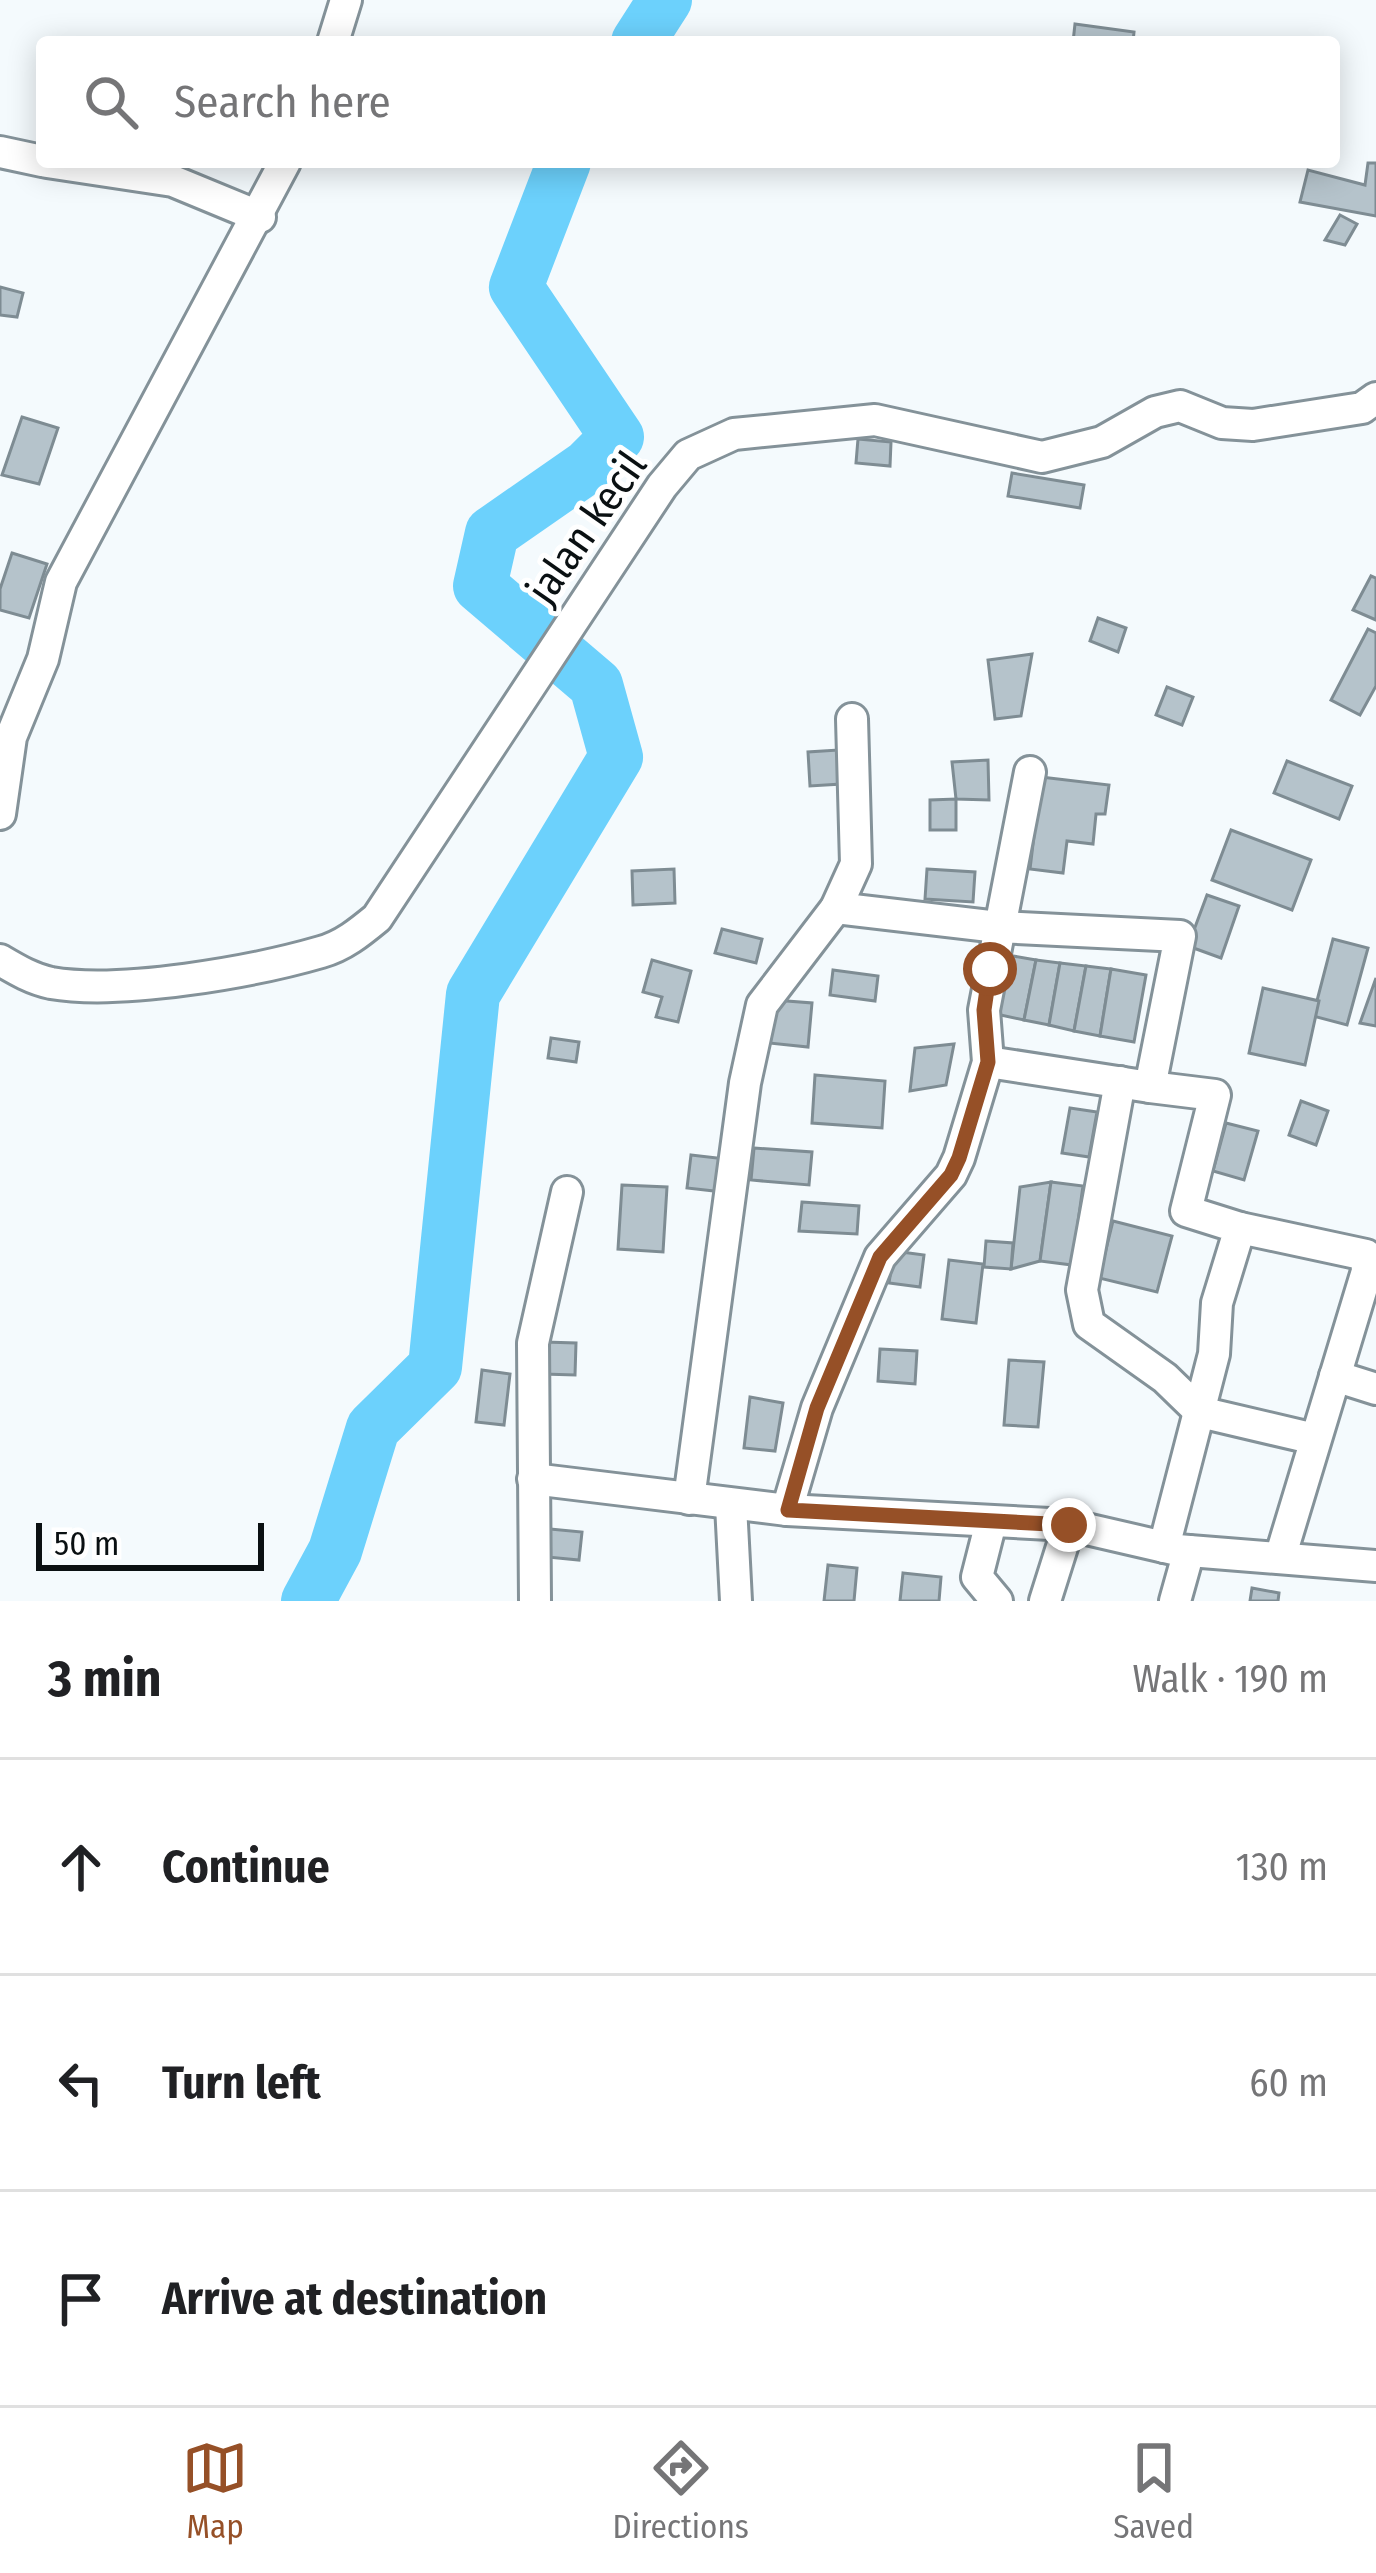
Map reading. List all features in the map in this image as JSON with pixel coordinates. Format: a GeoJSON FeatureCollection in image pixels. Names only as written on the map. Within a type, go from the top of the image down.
{"type":"FeatureCollection","features":[{"type":"Feature","properties":{"kind":"street"},"geometry":{"type":"LineString","coordinates":[[335,36],[346,0]]}},
{"type":"Feature","properties":{"kind":"street"},"geometry":{"type":"LineString","coordinates":[[0,152],[36,159]]}},
{"type":"Feature","properties":{"kind":"street"},"geometry":{"type":"LineString","coordinates":[[90,168],[173,181],[260,217]]}},
{"type":"Feature","properties":{"kind":"street"},"geometry":{"type":"LineString","coordinates":[[0,814],[11,736],[43,659],[61,582],[260,217],[281,168]]}},
{"type":"Feature","properties":{"kind":"street","name":"jalan kecil"},"geometry":{"type":"LineString","coordinates":[[0,960],[25,975],[70,985],[178,980],[325,952],[353,938],[389,900],[662,486],[688,454],[714,440],[875,420],[1042,457],[1102,442],[1156,412],[1180,406],[1222,423],[1252,425],[1328,416],[1362,408],[1376,398]]}},
{"type":"Feature","properties":{"kind":"street"},"geometry":{"type":"LineString","coordinates":[[689,1499],[745,1083],[761,1006],[836,908],[856,864],[852,719]]}},
{"type":"Feature","properties":{"kind":"street"},"geometry":{"type":"LineString","coordinates":[[788,1510],[817,1408],[880,1257],[951,1175],[988,1062],[984,1010],[1030,772]]}},
{"type":"Feature","properties":{"kind":"street"},"geometry":{"type":"LineString","coordinates":[[836,908],[998,927],[1180,936],[1135,1085],[1082,1311],[1089,1324],[1165,1378],[1200,1412],[1315,1439]]}},
{"type":"Feature","properties":{"kind":"street"},"geometry":{"type":"LineString","coordinates":[[988,1062],[1215,1095],[1186,1210],[1240,1228],[1366,1255],[1367,1270],[1280,1558]]}},
{"type":"Feature","properties":{"kind":"street"},"geometry":{"type":"LineString","coordinates":[[535,1601],[532,1342],[567,1192]]}},
{"type":"Feature","properties":{"kind":"street"},"geometry":{"type":"LineString","coordinates":[[1175,1601],[1176,1549],[1214,1354],[1217,1303],[1240,1228]]}},
{"type":"Feature","properties":{"kind":"street"},"geometry":{"type":"LineString","coordinates":[[1335,1376],[1376,1390]]}},
{"type":"Feature","properties":{"kind":"street"},"geometry":{"type":"LineString","coordinates":[[533,1479],[788,1510],[1069,1525],[1176,1549],[1376,1566]]}},
{"type":"Feature","properties":{"kind":"street"},"geometry":{"type":"LineString","coordinates":[[731,1505],[736,1601]]}},
{"type":"Feature","properties":{"kind":"street"},"geometry":{"type":"LineString","coordinates":[[979,1593],[991,1522]]}},
{"type":"Feature","properties":{"kind":"street"},"geometry":{"type":"LineString","coordinates":[[1046,1601],[1069,1525]]}},
{"type":"Feature","properties":{"kind":"building"},"geometry":{"type":"Polygon","coordinates":[[[1075,24],[1134,32],[1134,36],[1074,36],[1075,24]]]}},
{"type":"Feature","properties":{"kind":"building"},"geometry":{"type":"Polygon","coordinates":[[[1368,163],[1376,163],[1376,216],[1300,202],[1308,170],[1365,185],[1368,163]]]}},
{"type":"Feature","properties":{"kind":"building"},"geometry":{"type":"Polygon","coordinates":[[[1340,215],[1357,224],[1345,245],[1325,240],[1340,215]]]}},
{"type":"Feature","properties":{"kind":"building"},"geometry":{"type":"Polygon","coordinates":[[[0,287],[23,293],[17,317],[0,315],[0,287]]]}},
{"type":"Feature","properties":{"kind":"building"},"geometry":{"type":"Polygon","coordinates":[[[22,417],[58,428],[39,484],[2,475],[22,417]]]}},
{"type":"Feature","properties":{"kind":"building"},"geometry":{"type":"Polygon","coordinates":[[[858,439],[891,442],[890,466],[856,463],[858,439]]]}},
{"type":"Feature","properties":{"kind":"building"},"geometry":{"type":"Polygon","coordinates":[[[1012,473],[1084,485],[1080,508],[1008,496],[1012,473]]]}},
{"type":"Feature","properties":{"kind":"building"},"geometry":{"type":"Polygon","coordinates":[[[12,553],[47,564],[29,618],[0,610],[0,589],[12,553]]]}},
{"type":"Feature","properties":{"kind":"building"},"geometry":{"type":"Polygon","coordinates":[[[1371,576],[1376,578],[1376,620],[1353,610],[1371,576]]]}},
{"type":"Feature","properties":{"kind":"building"},"geometry":{"type":"Polygon","coordinates":[[[1098,618],[1126,628],[1118,652],[1090,641],[1098,618]]]}},
{"type":"Feature","properties":{"kind":"building"},"geometry":{"type":"Polygon","coordinates":[[[1368,629],[1376,633],[1376,686],[1360,715],[1331,700],[1368,629]]]}},
{"type":"Feature","properties":{"kind":"building"},"geometry":{"type":"Polygon","coordinates":[[[1032,654],[1021,716],[995,719],[988,660],[1032,654]]]}},
{"type":"Feature","properties":{"kind":"building"},"geometry":{"type":"Polygon","coordinates":[[[1167,687],[1193,697],[1182,725],[1156,715],[1167,687]]]}},
{"type":"Feature","properties":{"kind":"building"},"geometry":{"type":"Polygon","coordinates":[[[838,750],[841,784],[810,786],[808,752],[838,750]]]}},
{"type":"Feature","properties":{"kind":"building"},"geometry":{"type":"Polygon","coordinates":[[[988,760],[989,800],[956,799],[952,762],[988,760]]]}},
{"type":"Feature","properties":{"kind":"building"},"geometry":{"type":"Polygon","coordinates":[[[1287,761],[1352,786],[1339,819],[1274,793],[1287,761]]]}},
{"type":"Feature","properties":{"kind":"building"},"geometry":{"type":"Polygon","coordinates":[[[1041,777],[1109,785],[1105,814],[1096,814],[1093,844],[1067,841],[1063,873],[1030,869],[1041,777]]]}},
{"type":"Feature","properties":{"kind":"building"},"geometry":{"type":"Polygon","coordinates":[[[956,799],[956,830],[930,830],[930,800],[956,799]]]}},
{"type":"Feature","properties":{"kind":"building"},"geometry":{"type":"Polygon","coordinates":[[[1231,830],[1311,860],[1292,910],[1212,880],[1231,830]]]}},
{"type":"Feature","properties":{"kind":"building"},"geometry":{"type":"Polygon","coordinates":[[[674,869],[675,903],[633,905],[632,871],[674,869]]]}},
{"type":"Feature","properties":{"kind":"building"},"geometry":{"type":"Polygon","coordinates":[[[927,869],[975,872],[973,902],[925,899],[927,869]]]}},
{"type":"Feature","properties":{"kind":"building"},"geometry":{"type":"Polygon","coordinates":[[[1207,895],[1239,906],[1221,958],[1188,946],[1207,895]]]}},
{"type":"Feature","properties":{"kind":"building"},"geometry":{"type":"Polygon","coordinates":[[[722,929],[762,939],[756,963],[715,953],[722,929]]]}},
{"type":"Feature","properties":{"kind":"building"},"geometry":{"type":"Polygon","coordinates":[[[1333,939],[1368,948],[1347,1025],[1313,1016],[1333,939]]]}},
{"type":"Feature","properties":{"kind":"building"},"geometry":{"type":"Polygon","coordinates":[[[1007,955],[1036,960],[1024,1020],[996,1014],[1007,955]]]}},
{"type":"Feature","properties":{"kind":"building"},"geometry":{"type":"Polygon","coordinates":[[[652,960],[691,971],[678,1022],[656,1017],[662,997],[643,992],[652,960]]]}},
{"type":"Feature","properties":{"kind":"building"},"geometry":{"type":"Polygon","coordinates":[[[1036,960],[1060,963],[1049,1025],[1024,1020],[1036,960]]]}},
{"type":"Feature","properties":{"kind":"building"},"geometry":{"type":"Polygon","coordinates":[[[1060,963],[1086,966],[1074,1031],[1049,1025],[1060,963]]]}},
{"type":"Feature","properties":{"kind":"building"},"geometry":{"type":"Polygon","coordinates":[[[1086,966],[1111,969],[1100,1036],[1074,1031],[1086,966]]]}},
{"type":"Feature","properties":{"kind":"building"},"geometry":{"type":"Polygon","coordinates":[[[1111,969],[1146,975],[1134,1042],[1100,1036],[1111,969]]]}},
{"type":"Feature","properties":{"kind":"building"},"geometry":{"type":"Polygon","coordinates":[[[833,970],[878,976],[875,1001],[830,995],[833,970]]]}},
{"type":"Feature","properties":{"kind":"building"},"geometry":{"type":"Polygon","coordinates":[[[1376,978],[1376,1026],[1360,1023],[1376,978]]]}},
{"type":"Feature","properties":{"kind":"building"},"geometry":{"type":"Polygon","coordinates":[[[1263,988],[1319,1001],[1305,1065],[1249,1053],[1263,988]]]}},
{"type":"Feature","properties":{"kind":"building"},"geometry":{"type":"Polygon","coordinates":[[[774,1000],[812,1003],[808,1047],[769,1043],[774,1000]]]}},
{"type":"Feature","properties":{"kind":"building"},"geometry":{"type":"Polygon","coordinates":[[[551,1038],[579,1042],[576,1062],[548,1058],[551,1038]]]}},
{"type":"Feature","properties":{"kind":"building"},"geometry":{"type":"Polygon","coordinates":[[[954,1044],[946,1085],[910,1091],[915,1048],[954,1044]]]}},
{"type":"Feature","properties":{"kind":"building"},"geometry":{"type":"Polygon","coordinates":[[[815,1075],[885,1081],[882,1128],[812,1123],[815,1075]]]}},
{"type":"Feature","properties":{"kind":"building"},"geometry":{"type":"Polygon","coordinates":[[[1301,1101],[1328,1111],[1316,1145],[1289,1135],[1301,1101]]]}},
{"type":"Feature","properties":{"kind":"building"},"geometry":{"type":"Polygon","coordinates":[[[1070,1108],[1097,1112],[1089,1157],[1062,1153],[1070,1108]]]}},
{"type":"Feature","properties":{"kind":"building"},"geometry":{"type":"Polygon","coordinates":[[[1226,1123],[1258,1131],[1244,1180],[1213,1171],[1226,1123]]]}},
{"type":"Feature","properties":{"kind":"building"},"geometry":{"type":"Polygon","coordinates":[[[754,1148],[812,1152],[809,1185],[751,1180],[754,1148]]]}},
{"type":"Feature","properties":{"kind":"building"},"geometry":{"type":"Polygon","coordinates":[[[691,1155],[726,1159],[723,1192],[687,1188],[691,1155]]]}},
{"type":"Feature","properties":{"kind":"building"},"geometry":{"type":"Polygon","coordinates":[[[1051,1182],[1040,1261],[1011,1269],[1020,1187],[1051,1182]]]}},
{"type":"Feature","properties":{"kind":"building"},"geometry":{"type":"Polygon","coordinates":[[[1051,1182],[1083,1186],[1072,1265],[1040,1261],[1051,1182]]]}},
{"type":"Feature","properties":{"kind":"building"},"geometry":{"type":"Polygon","coordinates":[[[622,1185],[667,1187],[663,1252],[618,1249],[622,1185]]]}},
{"type":"Feature","properties":{"kind":"building"},"geometry":{"type":"Polygon","coordinates":[[[802,1202],[859,1206],[857,1234],[799,1231],[802,1202]]]}},
{"type":"Feature","properties":{"kind":"building"},"geometry":{"type":"Polygon","coordinates":[[[1113,1221],[1172,1236],[1157,1292],[1099,1278],[1113,1221]]]}},
{"type":"Feature","properties":{"kind":"building"},"geometry":{"type":"Polygon","coordinates":[[[986,1241],[1013,1243],[1011,1269],[984,1267],[986,1241]]]}},
{"type":"Feature","properties":{"kind":"building"},"geometry":{"type":"Polygon","coordinates":[[[894,1251],[924,1255],[920,1287],[889,1283],[894,1251]]]}},
{"type":"Feature","properties":{"kind":"building"},"geometry":{"type":"Polygon","coordinates":[[[949,1260],[983,1264],[976,1323],[942,1319],[949,1260]]]}},
{"type":"Feature","properties":{"kind":"building"},"geometry":{"type":"Polygon","coordinates":[[[544,1342],[576,1343],[575,1375],[543,1374],[544,1342]]]}},
{"type":"Feature","properties":{"kind":"building"},"geometry":{"type":"Polygon","coordinates":[[[880,1349],[917,1351],[915,1384],[878,1381],[880,1349]]]}},
{"type":"Feature","properties":{"kind":"building"},"geometry":{"type":"Polygon","coordinates":[[[1009,1360],[1044,1362],[1038,1427],[1004,1425],[1009,1360]]]}},
{"type":"Feature","properties":{"kind":"building"},"geometry":{"type":"Polygon","coordinates":[[[482,1370],[510,1374],[504,1425],[476,1422],[482,1370]]]}},
{"type":"Feature","properties":{"kind":"building"},"geometry":{"type":"Polygon","coordinates":[[[750,1397],[783,1403],[775,1451],[744,1448],[750,1397]]]}},
{"type":"Feature","properties":{"kind":"building"},"geometry":{"type":"Polygon","coordinates":[[[550,1529],[582,1532],[579,1560],[547,1557],[550,1529]]]}},
{"type":"Feature","properties":{"kind":"building"},"geometry":{"type":"Polygon","coordinates":[[[828,1565],[857,1568],[854,1601],[824,1601],[828,1565]]]}},
{"type":"Feature","properties":{"kind":"building"},"geometry":{"type":"Polygon","coordinates":[[[903,1573],[941,1577],[939,1601],[900,1601],[903,1573]]]}},
{"type":"Feature","properties":{"kind":"building"},"geometry":{"type":"Polygon","coordinates":[[[1252,1588],[1279,1593],[1278,1601],[1250,1601],[1252,1588]]]}},
{"type":"Feature","properties":{"kind":"waterway"},"geometry":{"type":"LineString","coordinates":[[642,36],[665,0]]}},
{"type":"Feature","properties":{"kind":"waterway"},"geometry":{"type":"LineString","coordinates":[[308,1601],[335,1551],[373,1428],[435,1367],[473,994],[616,757],[596,685],[480,586],[492,533],[587,467],[617,437],[516,287],[562,168]]}},
{"type":"Feature","properties":{"kind":"route"},"geometry":{"type":"LineString","coordinates":[[990,969],[984,1010],[988,1062],[959,1158],[951,1175],[880,1257],[817,1408],[788,1510],[1069,1525]]}}]}
